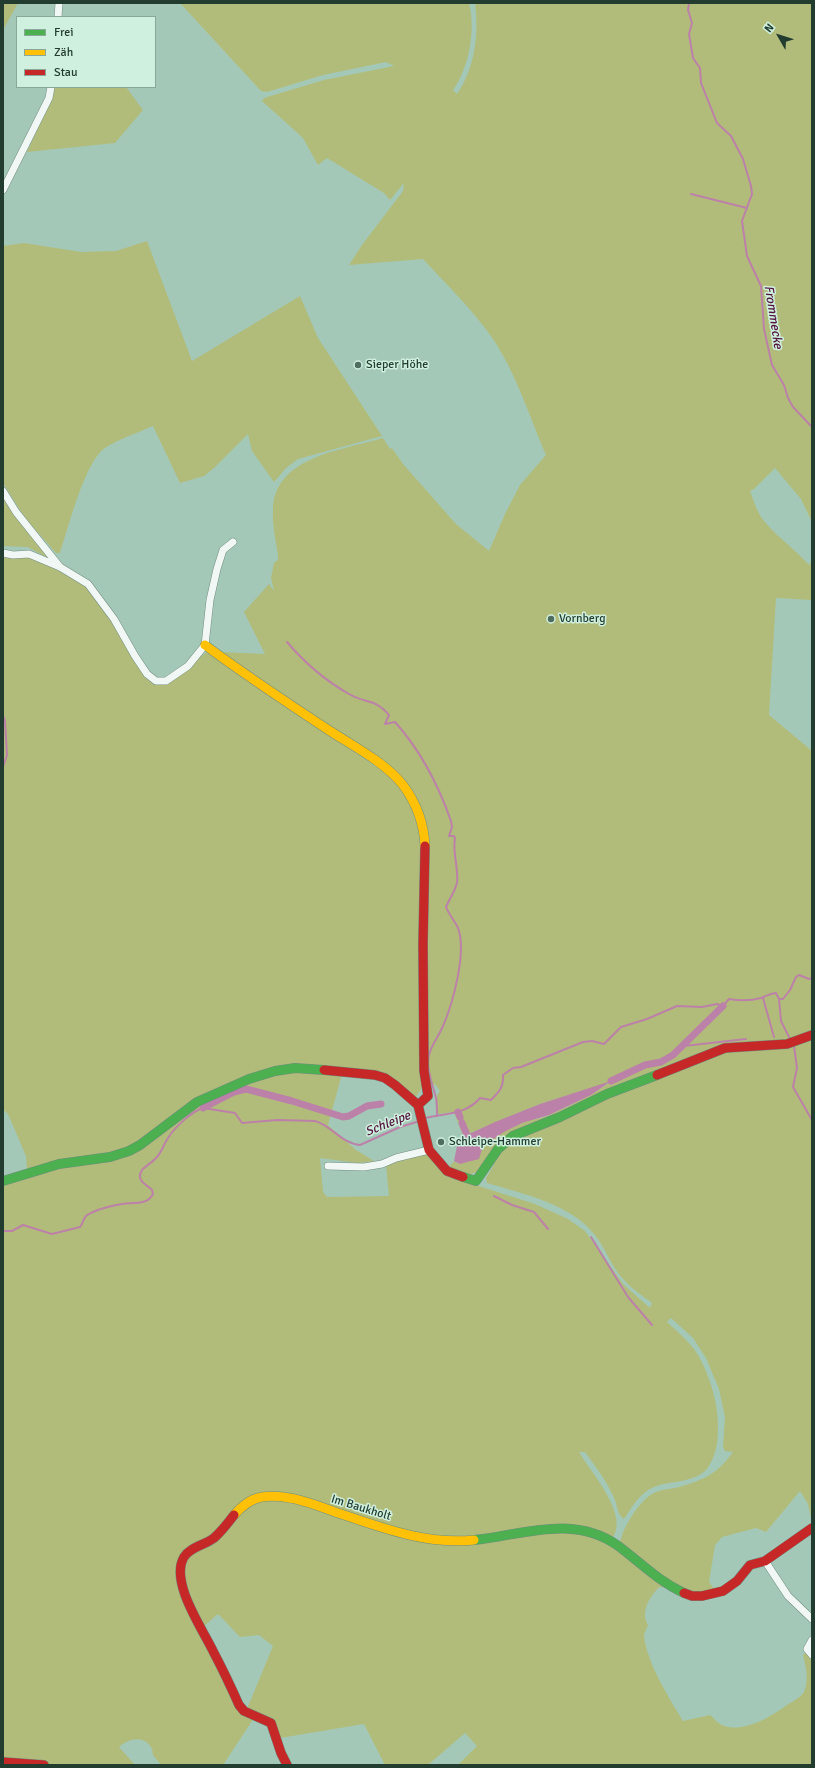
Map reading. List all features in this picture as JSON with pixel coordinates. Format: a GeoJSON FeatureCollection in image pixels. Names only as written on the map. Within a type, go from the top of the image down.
{"type":"FeatureCollection","features":[{"type":"Feature","properties":{"kind":"street"},"geometry":{"type":"LineString","coordinates":[[58,3],[58,16]]}},
{"type":"Feature","properties":{"kind":"street"},"geometry":{"type":"LineString","coordinates":[[3,190],[49,98],[51,88]]}},
{"type":"Feature","properties":{"kind":"street"},"geometry":{"type":"LineString","coordinates":[[3,491],[16,512],[60,567]]}},
{"type":"Feature","properties":{"kind":"street"},"geometry":{"type":"LineString","coordinates":[[3,553],[13,555],[29,554],[60,567],[88,584],[114,619],[147,674],[156,681],[166,681],[188,666],[205,645],[210,600],[222,550],[233,542]]}},
{"type":"Feature","properties":{"kind":"street"},"geometry":{"type":"LineString","coordinates":[[205,645],[254,681],[380,764],[402,784],[418,809],[424,828],[426,856],[423,944],[424,1071],[428,1096],[418,1105]]}},
{"type":"Feature","properties":{"kind":"street"},"geometry":{"type":"LineString","coordinates":[[3,1181],[59,1164],[110,1157],[129,1151],[140,1145],[196,1102],[249,1079],[288,1069],[310,1068],[375,1075],[385,1078],[395,1084],[418,1105],[423,1120],[429,1150],[447,1170],[457,1176],[476,1181],[498,1149],[513,1136],[560,1118],[607,1094],[724,1048],[787,1044],[812,1035]]}},
{"type":"Feature","properties":{"kind":"street"},"geometry":{"type":"LineString","coordinates":[[328,1166],[364,1167],[382,1164],[396,1158],[429,1150]]}},
{"type":"Feature","properties":{"kind":"street","name":"Im Baukholt"},"geometry":{"type":"LineString","coordinates":[[287,1765],[281,1753],[271,1723],[244,1711],[239,1705],[210,1644],[191,1612],[180,1571],[181,1563],[188,1553],[215,1537],[242,1506],[250,1501],[259,1497],[281,1498],[308,1504],[409,1536],[442,1541],[468,1542],[534,1529],[560,1528],[592,1533],[614,1543],[644,1568],[673,1589],[694,1597],[724,1591],[737,1580],[743,1571],[756,1562],[765,1561],[812,1528]]}},
{"type":"Feature","properties":{"kind":"street"},"geometry":{"type":"LineString","coordinates":[[765,1561],[788,1596],[812,1619]]}},
{"type":"Feature","properties":{"kind":"street"},"geometry":{"type":"LineString","coordinates":[[812,1640],[807,1649],[812,1655]]}},
{"type":"Feature","properties":{"kind":"street"},"geometry":{"type":"LineString","coordinates":[[3,1762],[44,1765]]}},
{"type":"Feature","properties":{"kind":"green space"},"geometry":{"type":"Polygon","coordinates":[[[3,3],[18,3],[3,30],[3,3]]]}},
{"type":"Feature","properties":{"kind":"green space"},"geometry":{"type":"Polygon","coordinates":[[[180,3],[469,3],[472,25],[470,48],[459,81],[453,90],[457,94],[472,62],[476,39],[475,3],[812,3],[812,522],[801,499],[775,468],[754,489],[750,491],[761,517],[766,523],[809,565],[812,560],[812,600],[776,598],[769,715],[812,751],[812,1034],[786,1042],[723,1047],[512,1135],[477,1172],[469,1174],[462,1174],[448,1168],[454,1161],[456,1163],[480,1153],[492,1139],[510,1128],[559,1111],[610,1082],[540,1104],[463,1136],[454,1112],[437,1114],[436,1097],[440,1091],[435,1084],[432,1086],[428,1083],[423,1086],[416,1097],[388,1076],[311,1065],[202,1096],[183,1107],[133,1145],[115,1152],[27,1170],[26,1156],[8,1114],[3,1109],[3,556],[7,558],[32,557],[86,585],[112,620],[145,676],[153,684],[163,685],[189,668],[204,654],[209,652],[401,784],[424,829],[404,783],[220,652],[265,654],[244,612],[269,584],[274,591],[271,578],[274,563],[278,560],[273,515],[276,492],[285,478],[298,467],[314,458],[331,452],[383,438],[390,449],[392,448],[403,464],[456,524],[489,551],[505,514],[520,485],[546,455],[516,381],[493,339],[468,308],[423,259],[349,265],[362,245],[403,191],[404,183],[390,200],[384,193],[327,158],[318,165],[303,138],[262,101],[264,98],[324,80],[394,66],[386,62],[323,75],[267,92],[261,91],[180,3]]]}},
{"type":"Feature","properties":{"kind":"green space"},"geometry":{"type":"Polygon","coordinates":[[[54,88],[127,88],[143,110],[115,143],[27,152],[51,99],[54,88]]]}},
{"type":"Feature","properties":{"kind":"green space"},"geometry":{"type":"Polygon","coordinates":[[[147,241],[192,361],[300,296],[318,338],[382,436],[298,459],[286,468],[274,482],[252,451],[248,434],[204,476],[180,483],[153,426],[110,445],[98,455],[78,496],[60,553],[56,553],[25,518],[3,483],[3,246],[24,243],[81,252],[116,251],[147,241]]]}},
{"type":"Feature","properties":{"kind":"green space"},"geometry":{"type":"Polygon","coordinates":[[[3,493],[50,559],[28,547],[3,546],[3,493]]]}},
{"type":"Feature","properties":{"kind":"green space"},"geometry":{"type":"Polygon","coordinates":[[[812,1037],[812,1522],[808,1504],[800,1491],[766,1532],[756,1528],[722,1537],[715,1545],[709,1582],[715,1590],[696,1593],[672,1585],[620,1546],[627,1524],[637,1508],[649,1496],[659,1491],[701,1480],[721,1466],[733,1452],[725,1451],[723,1447],[725,1417],[719,1389],[706,1358],[693,1338],[671,1318],[667,1322],[684,1337],[695,1350],[708,1376],[717,1409],[717,1444],[711,1462],[705,1471],[693,1478],[652,1488],[636,1501],[624,1519],[619,1513],[615,1500],[602,1475],[585,1452],[579,1452],[599,1481],[612,1505],[616,1517],[617,1528],[613,1537],[610,1538],[573,1526],[470,1539],[440,1539],[258,1495],[217,1532],[178,1564],[206,1644],[238,1709],[254,1718],[223,1765],[161,1765],[153,1755],[149,1744],[145,1741],[136,1739],[119,1747],[135,1765],[3,1765],[3,1182],[60,1166],[117,1158],[191,1109],[251,1080],[296,1070],[342,1074],[328,1125],[356,1150],[374,1161],[358,1163],[320,1158],[323,1192],[327,1197],[389,1196],[386,1165],[398,1159],[429,1154],[457,1179],[535,1204],[568,1219],[585,1231],[623,1284],[650,1308],[652,1303],[630,1286],[619,1275],[598,1239],[584,1223],[572,1214],[545,1201],[487,1183],[486,1178],[494,1165],[491,1162],[514,1138],[609,1096],[726,1050],[812,1037]]]}},
{"type":"Feature","properties":{"kind":"green space"},"geometry":{"type":"Polygon","coordinates":[[[281,1500],[448,1544],[554,1530],[587,1535],[606,1543],[666,1587],[659,1587],[647,1604],[645,1615],[648,1625],[644,1636],[649,1657],[654,1669],[683,1721],[710,1715],[722,1725],[738,1727],[747,1726],[765,1719],[803,1694],[806,1687],[807,1678],[803,1655],[805,1653],[812,1659],[812,1765],[458,1765],[477,1746],[465,1733],[428,1765],[385,1765],[364,1724],[280,1738],[274,1723],[247,1709],[273,1646],[259,1635],[240,1637],[218,1614],[203,1627],[194,1611],[182,1572],[186,1559],[246,1507],[260,1501],[281,1500]]]}},
{"type":"Feature","properties":{"kind":"shaded area"},"geometry":{"type":"Polygon","coordinates":[[[611,1081],[591,1095],[549,1115],[522,1123],[504,1132],[483,1146],[479,1159],[460,1164],[454,1161],[458,1141],[469,1134],[540,1104],[611,1081]]]}},
{"type":"Feature","properties":{"kind":"waterway","name":"Frommecke"},"geometry":{"type":"LineString","coordinates":[[689,3],[688,10],[692,23],[689,34],[693,58],[700,68],[701,83],[717,123],[731,136],[743,159],[751,186],[752,194],[742,221],[747,256],[761,286],[764,329],[772,365],[784,385],[788,398],[793,407],[812,427]]}},
{"type":"Feature","properties":{"kind":"waterway"},"geometry":{"type":"LineString","coordinates":[[691,194],[747,208]]}},
{"type":"Feature","properties":{"kind":"waterway"},"geometry":{"type":"LineString","coordinates":[[287,642],[308,664],[340,689],[355,697],[379,706],[389,715],[385,724],[395,722],[413,744],[428,768],[451,821],[452,827],[449,836],[454,836],[455,838],[454,849],[457,883],[446,907],[458,928],[461,950],[458,977],[451,1004],[443,1026],[431,1048],[428,1057],[429,1071],[436,1100],[437,1116]]}},
{"type":"Feature","properties":{"kind":"waterway"},"geometry":{"type":"LineString","coordinates":[[3,715],[5,721],[7,755],[3,767]]}},
{"type":"Feature","properties":{"kind":"waterway","name":"Schleipe"},"geometry":{"type":"LineString","coordinates":[[426,1118],[468,1108],[480,1098],[491,1100],[503,1083],[503,1075],[513,1068],[521,1067],[583,1042],[592,1041],[604,1044],[621,1027],[647,1019],[677,1006],[702,1007],[717,1004],[723,1006],[729,999],[753,1000],[774,993],[776,993],[779,999],[783,999],[790,990],[796,977],[799,975],[809,979],[812,978]]}},
{"type":"Feature","properties":{"kind":"waterway"},"geometry":{"type":"LineString","coordinates":[[763,998],[774,1037]]}},
{"type":"Feature","properties":{"kind":"waterway"},"geometry":{"type":"LineString","coordinates":[[779,999],[781,1021],[789,1037]]}},
{"type":"Feature","properties":{"kind":"waterway"},"geometry":{"type":"LineString","coordinates":[[611,1081],[645,1065],[661,1062],[673,1055],[723,1006]]}},
{"type":"Feature","properties":{"kind":"waterway"},"geometry":{"type":"LineString","coordinates":[[684,1046],[746,1039]]}},
{"type":"Feature","properties":{"kind":"waterway"},"geometry":{"type":"LineString","coordinates":[[794,1046],[797,1068],[793,1087],[812,1120]]}},
{"type":"Feature","properties":{"kind":"waterway"},"geometry":{"type":"LineString","coordinates":[[203,1108],[234,1092],[246,1089],[292,1101],[343,1117],[349,1116],[367,1106],[381,1104]]}},
{"type":"Feature","properties":{"kind":"waterway","name":"Schleipe"},"geometry":{"type":"LineString","coordinates":[[3,1231],[12,1231],[23,1225],[52,1234],[80,1227],[86,1216],[98,1210],[126,1203],[139,1203],[147,1200],[153,1194],[152,1190],[140,1179],[141,1171],[157,1157],[168,1138],[179,1125],[189,1116],[203,1108],[235,1113],[242,1123],[277,1120],[315,1121],[326,1126],[342,1138],[354,1144],[360,1145],[400,1127],[420,1121]]}},
{"type":"Feature","properties":{"kind":"waterway","name":"Schleipe"},"geometry":{"type":"LineString","coordinates":[[458,1112],[460,1117]]}},
{"type":"Feature","properties":{"kind":"waterway"},"geometry":{"type":"LineString","coordinates":[[462,1123],[467,1135]]}},
{"type":"Feature","properties":{"kind":"waterway"},"geometry":{"type":"LineString","coordinates":[[494,1196],[512,1205],[534,1212],[548,1229]]}},
{"type":"Feature","properties":{"kind":"waterway"},"geometry":{"type":"LineString","coordinates":[[591,1237],[628,1297],[652,1325]]}},
{"type":"Feature","properties":{"kind":"traffic: fast"},"geometry":{"type":"LineString","coordinates":[[3,1181],[59,1164],[110,1157],[129,1151],[140,1145],[197,1102],[249,1079],[275,1071],[295,1068],[324,1070]]}},
{"type":"Feature","properties":{"kind":"traffic: fast"},"geometry":{"type":"LineString","coordinates":[[463,1177],[476,1181],[498,1149],[513,1136],[560,1117],[607,1094],[657,1075]]}},
{"type":"Feature","properties":{"kind":"traffic: fast"},"geometry":{"type":"LineString","coordinates":[[474,1540],[547,1529],[565,1528],[583,1530],[600,1536],[617,1545],[657,1577],[684,1593]]}},
{"type":"Feature","properties":{"kind":"traffic: slow"},"geometry":{"type":"LineString","coordinates":[[205,645],[327,729],[367,754],[396,777],[408,792],[419,814],[425,846]]}},
{"type":"Feature","properties":{"kind":"traffic: slow"},"geometry":{"type":"LineString","coordinates":[[234,1515],[250,1501],[262,1497],[272,1496],[291,1498],[310,1503],[371,1524],[422,1538],[456,1541],[474,1540]]}},
{"type":"Feature","properties":{"kind":"traffic: jam"},"geometry":{"type":"LineString","coordinates":[[418,1105],[428,1096],[424,1071],[423,944],[425,846]]}},
{"type":"Feature","properties":{"kind":"traffic: jam"},"geometry":{"type":"LineString","coordinates":[[657,1075],[725,1048],[787,1044],[812,1035]]}},
{"type":"Feature","properties":{"kind":"traffic: jam"},"geometry":{"type":"LineString","coordinates":[[324,1070],[375,1075],[385,1078],[395,1085],[418,1105],[429,1150],[447,1171],[463,1177]]}},
{"type":"Feature","properties":{"kind":"traffic: jam"},"geometry":{"type":"LineString","coordinates":[[234,1515],[214,1538],[194,1548],[184,1557],[181,1567],[181,1579],[184,1593],[196,1620],[221,1666],[239,1705],[244,1711],[271,1723],[281,1753],[287,1765]]}},
{"type":"Feature","properties":{"kind":"traffic: jam"},"geometry":{"type":"LineString","coordinates":[[684,1593],[692,1596],[702,1596],[723,1591],[737,1581],[750,1565],[765,1561],[812,1528]]}},
{"type":"Feature","properties":{"kind":"traffic: jam"},"geometry":{"type":"LineString","coordinates":[[3,1762],[44,1765]]}},
{"type":"Feature","properties":{"kind":"place","name":"Sieper Höhe"},"geometry":{"type":"Point","coordinates":[358,365]}},
{"type":"Feature","properties":{"kind":"place","name":"Vornberg"},"geometry":{"type":"Point","coordinates":[551,619]}},
{"type":"Feature","properties":{"kind":"place","name":"Schleipe-Hammer"},"geometry":{"type":"Point","coordinates":[441,1142]}}]}
